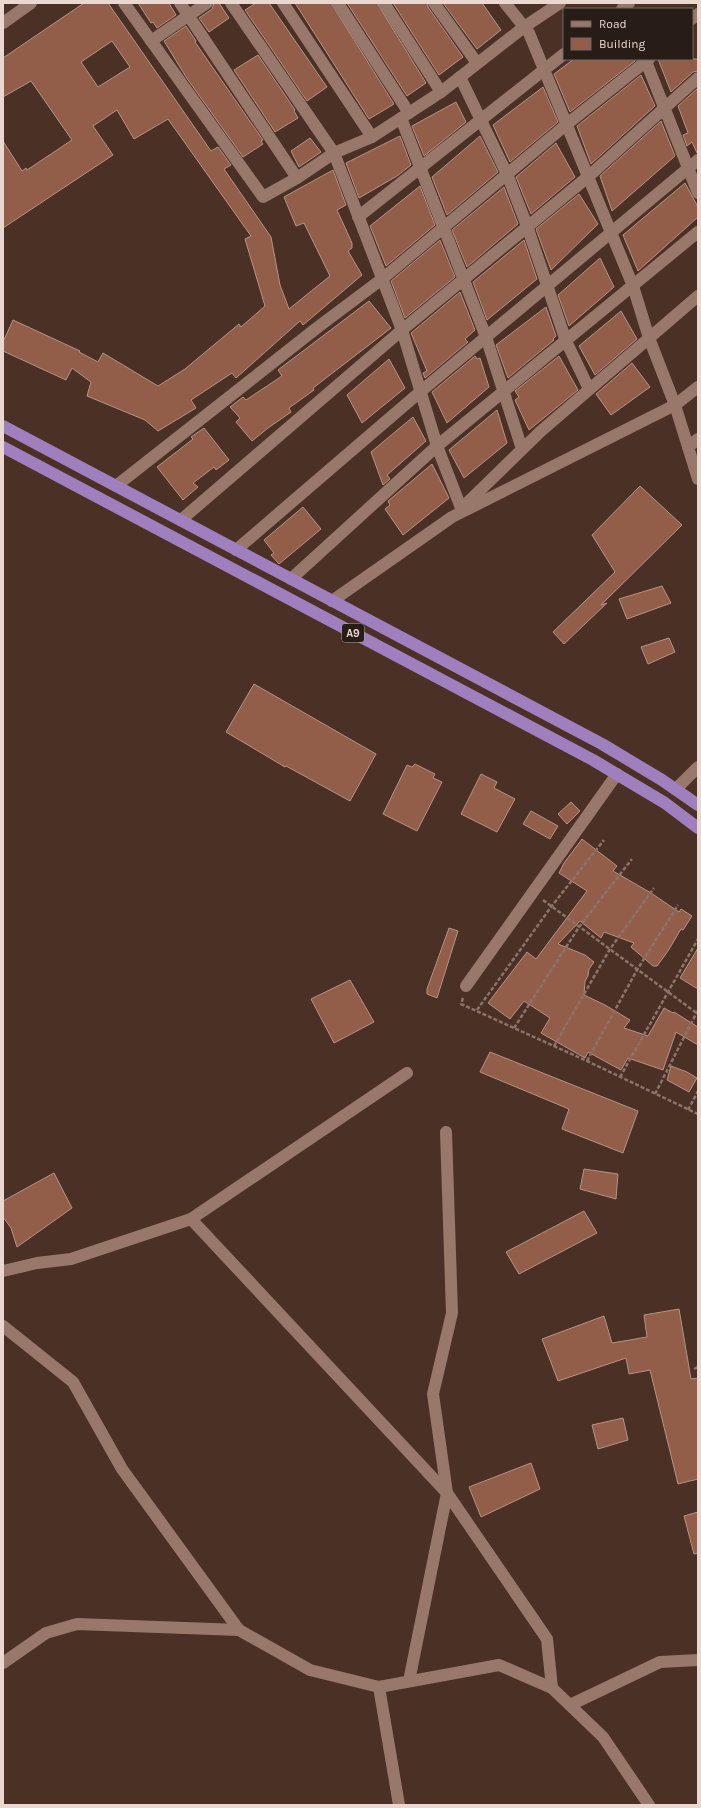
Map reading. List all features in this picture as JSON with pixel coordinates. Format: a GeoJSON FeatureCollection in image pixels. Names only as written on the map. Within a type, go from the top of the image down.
{"type":"FeatureCollection","features":[{"type":"Feature","properties":{"kind":"highway","name":"A9"},"geometry":{"type":"LineString","coordinates":[[3,426],[602,744],[676,789],[698,805]]}},
{"type":"Feature","properties":{"kind":"highway","name":"A9"},"geometry":{"type":"LineString","coordinates":[[3,447],[617,774],[665,803],[698,828]]}},
{"type":"Feature","properties":{"kind":"street"},"geometry":{"type":"LineString","coordinates":[[3,23],[31,3]]}},
{"type":"Feature","properties":{"kind":"street"},"geometry":{"type":"LineString","coordinates":[[124,3],[263,197],[297,178],[334,153],[372,136],[441,92],[524,27],[560,3]]}},
{"type":"Feature","properties":{"kind":"street"},"geometry":{"type":"LineString","coordinates":[[180,3],[297,178]]}},
{"type":"Feature","properties":{"kind":"street"},"geometry":{"type":"LineString","coordinates":[[151,41],[207,3]]}},
{"type":"Feature","properties":{"kind":"street"},"geometry":{"type":"LineString","coordinates":[[231,3],[334,153],[402,330],[437,446],[461,508]]}},
{"type":"Feature","properties":{"kind":"street"},"geometry":{"type":"LineString","coordinates":[[283,3],[372,136]]}},
{"type":"Feature","properties":{"kind":"street"},"geometry":{"type":"LineString","coordinates":[[338,3],[405,115],[420,168],[486,338],[522,449]]}},
{"type":"Feature","properties":{"kind":"street"},"geometry":{"type":"LineString","coordinates":[[384,3],[441,92]]}},
{"type":"Feature","properties":{"kind":"street"},"geometry":{"type":"LineString","coordinates":[[434,3],[477,63]]}},
{"type":"Feature","properties":{"kind":"street"},"geometry":{"type":"LineString","coordinates":[[505,3],[528,33],[612,233],[633,286],[649,338],[675,405],[698,479]]}},
{"type":"Feature","properties":{"kind":"street"},"geometry":{"type":"LineString","coordinates":[[358,217],[563,55]]}},
{"type":"Feature","properties":{"kind":"street"},"geometry":{"type":"LineString","coordinates":[[116,486],[318,327],[382,279],[646,60],[698,193]]}},
{"type":"Feature","properties":{"kind":"street"},"geometry":{"type":"LineString","coordinates":[[460,77],[507,174],[527,226],[566,341],[589,389]]}},
{"type":"Feature","properties":{"kind":"street"},"geometry":{"type":"LineString","coordinates":[[180,520],[402,330],[588,176],[698,78]]}},
{"type":"Feature","properties":{"kind":"street"},"geometry":{"type":"LineString","coordinates":[[236,550],[420,392],[698,160]]}},
{"type":"Feature","properties":{"kind":"street"},"geometry":{"type":"LineString","coordinates":[[291,579],[437,446],[698,232]]}},
{"type":"Feature","properties":{"kind":"street"},"geometry":{"type":"LineString","coordinates":[[452,517],[522,449],[589,389],[698,296]]}},
{"type":"Feature","properties":{"kind":"street"},"geometry":{"type":"LineString","coordinates":[[332,601],[452,517],[675,405],[698,387]]}},
{"type":"Feature","properties":{"kind":"street"},"geometry":{"type":"LineString","coordinates":[[688,447],[698,439]]}},
{"type":"Feature","properties":{"kind":"street"},"geometry":{"type":"LineString","coordinates":[[676,789],[698,767]]}},
{"type":"Feature","properties":{"kind":"street"},"geometry":{"type":"LineString","coordinates":[[466,986],[617,774]]}},
{"type":"Feature","properties":{"kind":"street"},"geometry":{"type":"LineString","coordinates":[[3,1271],[37,1263],[71,1259],[191,1219],[407,1072]]}},
{"type":"Feature","properties":{"kind":"street"},"geometry":{"type":"LineString","coordinates":[[409,1681],[446,1493],[433,1394],[452,1313],[446,1132]]}},
{"type":"Feature","properties":{"kind":"street"},"geometry":{"type":"LineString","coordinates":[[191,1219],[446,1493],[547,1639],[552,1688]]}},
{"type":"Feature","properties":{"kind":"street"},"geometry":{"type":"LineString","coordinates":[[3,1326],[73,1382],[122,1469],[239,1630],[310,1670],[379,1687],[499,1666],[552,1688],[603,1737],[649,1805]]}},
{"type":"Feature","properties":{"kind":"street"},"geometry":{"type":"LineString","coordinates":[[3,1663],[46,1633],[77,1624],[239,1630]]}},
{"type":"Feature","properties":{"kind":"street"},"geometry":{"type":"LineString","coordinates":[[570,1705],[660,1662],[698,1660]]}},
{"type":"Feature","properties":{"kind":"street"},"geometry":{"type":"LineString","coordinates":[[379,1687],[400,1805]]}},
{"type":"Feature","properties":{"kind":"path"},"geometry":{"type":"LineString","coordinates":[[477,1010],[551,907],[604,840]]}},
{"type":"Feature","properties":{"kind":"path"},"geometry":{"type":"LineString","coordinates":[[514,1028],[579,927],[632,859]]}},
{"type":"Feature","properties":{"kind":"path"},"geometry":{"type":"LineString","coordinates":[[554,1046],[610,949],[654,888]]}},
{"type":"Feature","properties":{"kind":"path"},"geometry":{"type":"LineString","coordinates":[[532,893],[667,992],[697,1012],[655,1094]]}},
{"type":"Feature","properties":{"kind":"path"},"geometry":{"type":"LineString","coordinates":[[587,1060],[637,970],[678,905]]}},
{"type":"Feature","properties":{"kind":"path"},"geometry":{"type":"LineString","coordinates":[[620,1077],[698,939]]}},
{"type":"Feature","properties":{"kind":"path"},"geometry":{"type":"LineString","coordinates":[[466,986],[461,1004],[587,1060],[698,1114]]}},
{"type":"Feature","properties":{"kind":"path"},"geometry":{"type":"LineString","coordinates":[[688,1110],[698,1091]]}},
{"type":"Feature","properties":{"kind":"path"},"geometry":{"type":"LineString","coordinates":[[694,1368],[698,1367]]}},
{"type":"Feature","properties":{"kind":"building"},"geometry":{"type":"Polygon","coordinates":[[[84,3],[108,3],[211,151],[218,147],[231,165],[224,169],[271,237],[280,285],[289,309],[330,276],[304,223],[296,226],[284,197],[333,170],[346,205],[337,210],[352,243],[352,248],[348,251],[362,275],[303,325],[300,321],[236,378],[232,373],[191,400],[196,408],[158,431],[145,420],[87,396],[91,382],[72,368],[66,380],[3,351],[3,342],[13,320],[80,351],[79,352],[98,362],[103,353],[158,386],[185,369],[239,324],[241,327],[265,306],[245,239],[251,236],[168,119],[134,139],[117,110],[93,126],[113,155],[3,228],[3,141],[22,171],[26,168],[27,170],[72,140],[31,81],[3,97],[3,58],[84,3]],[[112,41],[81,62],[98,87],[130,67],[112,41]]]}},
{"type":"Feature","properties":{"kind":"building"},"geometry":{"type":"Polygon","coordinates":[[[138,3],[169,3],[176,15],[157,28],[153,22],[151,23],[138,3]]]}},
{"type":"Feature","properties":{"kind":"building"},"geometry":{"type":"Polygon","coordinates":[[[214,3],[219,3],[229,18],[209,32],[199,18],[212,9],[214,3]]]}},
{"type":"Feature","properties":{"kind":"building"},"geometry":{"type":"Polygon","coordinates":[[[256,3],[269,3],[327,87],[307,101],[245,10],[256,3]]]}},
{"type":"Feature","properties":{"kind":"building"},"geometry":{"type":"Polygon","coordinates":[[[295,3],[331,3],[394,104],[369,119],[295,3]]]}},
{"type":"Feature","properties":{"kind":"building"},"geometry":{"type":"Polygon","coordinates":[[[347,3],[377,3],[426,83],[407,96],[347,3]]]}},
{"type":"Feature","properties":{"kind":"building"},"geometry":{"type":"Polygon","coordinates":[[[393,3],[427,3],[428,7],[463,57],[439,75],[393,3]]]}},
{"type":"Feature","properties":{"kind":"building"},"geometry":{"type":"Polygon","coordinates":[[[443,3],[482,3],[501,30],[477,49],[443,3]]]}},
{"type":"Feature","properties":{"kind":"building"},"geometry":{"type":"Polygon","coordinates":[[[186,26],[196,41],[195,42],[263,140],[261,141],[263,144],[243,157],[186,77],[164,41],[186,26]]]}},
{"type":"Feature","properties":{"kind":"building"},"geometry":{"type":"Polygon","coordinates":[[[258,55],[295,110],[294,111],[298,118],[275,132],[234,70],[258,55]]]}},
{"type":"Feature","properties":{"kind":"building"},"geometry":{"type":"Polygon","coordinates":[[[698,59],[698,71],[693,72],[671,92],[658,60],[698,59]]]}},
{"type":"Feature","properties":{"kind":"building"},"geometry":{"type":"Polygon","coordinates":[[[573,60],[635,61],[570,112],[554,74],[573,60]]]}},
{"type":"Feature","properties":{"kind":"building"},"geometry":{"type":"Polygon","coordinates":[[[641,75],[655,106],[591,164],[577,126],[641,75]]]}},
{"type":"Feature","properties":{"kind":"building"},"geometry":{"type":"Polygon","coordinates":[[[543,87],[558,122],[510,162],[493,125],[543,87]]]}},
{"type":"Feature","properties":{"kind":"building"},"geometry":{"type":"Polygon","coordinates":[[[698,88],[697,153],[692,142],[687,146],[683,135],[688,133],[678,106],[698,88]]]}},
{"type":"Feature","properties":{"kind":"building"},"geometry":{"type":"Polygon","coordinates":[[[456,102],[466,122],[424,156],[412,126],[456,102]]]}},
{"type":"Feature","properties":{"kind":"building"},"geometry":{"type":"Polygon","coordinates":[[[661,121],[675,156],[612,211],[600,176],[661,121]]]}},
{"type":"Feature","properties":{"kind":"building"},"geometry":{"type":"Polygon","coordinates":[[[400,136],[411,165],[397,176],[359,198],[346,163],[400,136]]]}},
{"type":"Feature","properties":{"kind":"building"},"geometry":{"type":"Polygon","coordinates":[[[480,136],[498,172],[447,215],[432,177],[480,136]]]}},
{"type":"Feature","properties":{"kind":"building"},"geometry":{"type":"Polygon","coordinates":[[[310,138],[321,152],[299,167],[291,151],[310,138]]]}},
{"type":"Feature","properties":{"kind":"building"},"geometry":{"type":"Polygon","coordinates":[[[556,143],[575,177],[531,214],[516,177],[556,143]]]}},
{"type":"Feature","properties":{"kind":"building"},"geometry":{"type":"Polygon","coordinates":[[[685,183],[698,207],[698,217],[638,271],[623,235],[685,183]]]}},
{"type":"Feature","properties":{"kind":"building"},"geometry":{"type":"Polygon","coordinates":[[[420,186],[435,225],[386,266],[370,226],[420,186]]]}},
{"type":"Feature","properties":{"kind":"building"},"geometry":{"type":"Polygon","coordinates":[[[504,187],[518,224],[467,267],[452,230],[504,187]]]}},
{"type":"Feature","properties":{"kind":"building"},"geometry":{"type":"Polygon","coordinates":[[[579,194],[598,224],[551,270],[536,229],[579,194]]]}},
{"type":"Feature","properties":{"kind":"building"},"geometry":{"type":"Polygon","coordinates":[[[440,240],[455,277],[405,318],[391,281],[440,240]]]}},
{"type":"Feature","properties":{"kind":"building"},"geometry":{"type":"Polygon","coordinates":[[[524,240],[537,279],[487,320],[473,282],[524,240]]]}},
{"type":"Feature","properties":{"kind":"building"},"geometry":{"type":"Polygon","coordinates":[[[600,258],[614,287],[569,326],[558,295],[600,258]]]}},
{"type":"Feature","properties":{"kind":"building"},"geometry":{"type":"Polygon","coordinates":[[[460,292],[475,330],[465,339],[468,342],[425,378],[423,373],[427,371],[411,333],[460,292]]]}},
{"type":"Feature","properties":{"kind":"building"},"geometry":{"type":"Polygon","coordinates":[[[369,301],[391,328],[313,388],[314,390],[289,408],[291,412],[252,441],[236,422],[240,418],[230,407],[243,397],[246,400],[282,376],[278,370],[369,301]]]}},
{"type":"Feature","properties":{"kind":"building"},"geometry":{"type":"Polygon","coordinates":[[[546,307],[556,336],[553,339],[554,340],[508,378],[496,345],[546,307]]]}},
{"type":"Feature","properties":{"kind":"building"},"geometry":{"type":"Polygon","coordinates":[[[621,311],[637,339],[595,375],[579,346],[621,311]]]}},
{"type":"Feature","properties":{"kind":"building"},"geometry":{"type":"Polygon","coordinates":[[[475,356],[477,359],[480,358],[489,387],[447,423],[432,392],[475,356]]]}},
{"type":"Feature","properties":{"kind":"building"},"geometry":{"type":"Polygon","coordinates":[[[559,356],[578,390],[529,430],[515,400],[519,397],[515,391],[559,356]]]}},
{"type":"Feature","properties":{"kind":"building"},"geometry":{"type":"Polygon","coordinates":[[[389,359],[405,388],[362,423],[347,395],[389,359]]]}},
{"type":"Feature","properties":{"kind":"building"},"geometry":{"type":"Polygon","coordinates":[[[632,363],[650,387],[611,415],[596,394],[632,363]]]}},
{"type":"Feature","properties":{"kind":"building"},"geometry":{"type":"Polygon","coordinates":[[[497,410],[507,443],[464,478],[449,450],[497,410]]]}},
{"type":"Feature","properties":{"kind":"building"},"geometry":{"type":"Polygon","coordinates":[[[413,417],[426,441],[387,475],[390,479],[383,485],[371,452],[413,417]]]}},
{"type":"Feature","properties":{"kind":"building"},"geometry":{"type":"Polygon","coordinates":[[[204,428],[229,460],[216,470],[214,467],[193,483],[198,487],[183,500],[157,467],[193,439],[191,437],[204,428]]]}},
{"type":"Feature","properties":{"kind":"building"},"geometry":{"type":"Polygon","coordinates":[[[432,464],[449,498],[403,535],[385,509],[390,505],[388,501],[432,464]]]}},
{"type":"Feature","properties":{"kind":"building"},"geometry":{"type":"Polygon","coordinates":[[[640,486],[682,525],[601,605],[607,603],[564,644],[553,632],[615,572],[592,535],[640,486]]]}},
{"type":"Feature","properties":{"kind":"building"},"geometry":{"type":"Polygon","coordinates":[[[303,507],[321,529],[279,564],[271,555],[274,553],[264,540],[303,507]]]}},
{"type":"Feature","properties":{"kind":"building"},"geometry":{"type":"Polygon","coordinates":[[[662,586],[671,603],[627,619],[619,599],[662,586]]]}},
{"type":"Feature","properties":{"kind":"building"},"geometry":{"type":"Polygon","coordinates":[[[669,638],[675,652],[648,664],[641,647],[669,638]]]}},
{"type":"Feature","properties":{"kind":"building"},"geometry":{"type":"Polygon","coordinates":[[[254,684],[376,754],[350,801],[286,766],[285,767],[226,732],[254,684]]]}},
{"type":"Feature","properties":{"kind":"building"},"geometry":{"type":"Polygon","coordinates":[[[415,764],[435,774],[433,778],[442,782],[417,831],[383,814],[407,765],[412,767],[415,764]]]}},
{"type":"Feature","properties":{"kind":"building"},"geometry":{"type":"Polygon","coordinates":[[[481,774],[497,782],[494,788],[515,799],[497,832],[461,814],[481,774]]]}},
{"type":"Feature","properties":{"kind":"building"},"geometry":{"type":"Polygon","coordinates":[[[571,802],[580,811],[567,824],[558,814],[571,802]]]}},
{"type":"Feature","properties":{"kind":"building"},"geometry":{"type":"Polygon","coordinates":[[[531,811],[558,826],[550,839],[523,824],[531,811]]]}},
{"type":"Feature","properties":{"kind":"building"},"geometry":{"type":"Polygon","coordinates":[[[582,839],[617,866],[613,871],[651,893],[679,912],[681,909],[692,916],[683,930],[681,929],[657,966],[653,966],[631,947],[634,943],[604,932],[601,938],[580,921],[558,944],[585,955],[594,962],[589,969],[588,976],[585,981],[584,995],[605,1005],[630,1020],[624,1028],[648,1036],[664,1008],[673,1013],[674,1012],[698,1027],[698,1045],[676,1032],[663,1070],[628,1058],[621,1070],[588,1052],[585,1058],[541,1033],[550,1018],[524,1001],[510,1019],[488,1003],[527,952],[536,959],[587,891],[559,873],[564,863],[582,839]]]}},
{"type":"Feature","properties":{"kind":"building"},"geometry":{"type":"Polygon","coordinates":[[[449,928],[458,931],[437,998],[427,994],[427,989],[449,928]]]}},
{"type":"Feature","properties":{"kind":"building"},"geometry":{"type":"Polygon","coordinates":[[[698,948],[698,989],[680,978],[698,948]]]}},
{"type":"Feature","properties":{"kind":"building"},"geometry":{"type":"Polygon","coordinates":[[[350,980],[374,1022],[334,1043],[311,999],[350,980]]]}},
{"type":"Feature","properties":{"kind":"building"},"geometry":{"type":"Polygon","coordinates":[[[490,1052],[638,1111],[623,1153],[562,1129],[569,1109],[480,1072],[490,1052]]]}},
{"type":"Feature","properties":{"kind":"building"},"geometry":{"type":"Polygon","coordinates":[[[671,1066],[687,1072],[697,1078],[689,1092],[667,1080],[671,1066]]]}},
{"type":"Feature","properties":{"kind":"building"},"geometry":{"type":"Polygon","coordinates":[[[584,1169],[618,1174],[616,1199],[580,1189],[584,1169]]]}},
{"type":"Feature","properties":{"kind":"building"},"geometry":{"type":"Polygon","coordinates":[[[54,1173],[72,1208],[17,1247],[11,1228],[3,1217],[3,1201],[54,1173]]]}},
{"type":"Feature","properties":{"kind":"building"},"geometry":{"type":"Polygon","coordinates":[[[584,1211],[597,1233],[519,1274],[506,1252],[584,1211]]]}},
{"type":"Feature","properties":{"kind":"building"},"geometry":{"type":"Polygon","coordinates":[[[679,1309],[691,1379],[698,1378],[698,1479],[678,1484],[650,1370],[629,1374],[626,1358],[558,1381],[542,1339],[604,1316],[612,1343],[647,1337],[644,1315],[679,1309]]]}},
{"type":"Feature","properties":{"kind":"building"},"geometry":{"type":"Polygon","coordinates":[[[623,1418],[628,1440],[598,1449],[592,1425],[623,1418]]]}},
{"type":"Feature","properties":{"kind":"building"},"geometry":{"type":"Polygon","coordinates":[[[531,1463],[540,1489],[481,1517],[469,1487],[531,1463]]]}},
{"type":"Feature","properties":{"kind":"building"},"geometry":{"type":"Polygon","coordinates":[[[698,1512],[698,1553],[694,1554],[684,1516],[698,1512]]]}}]}
